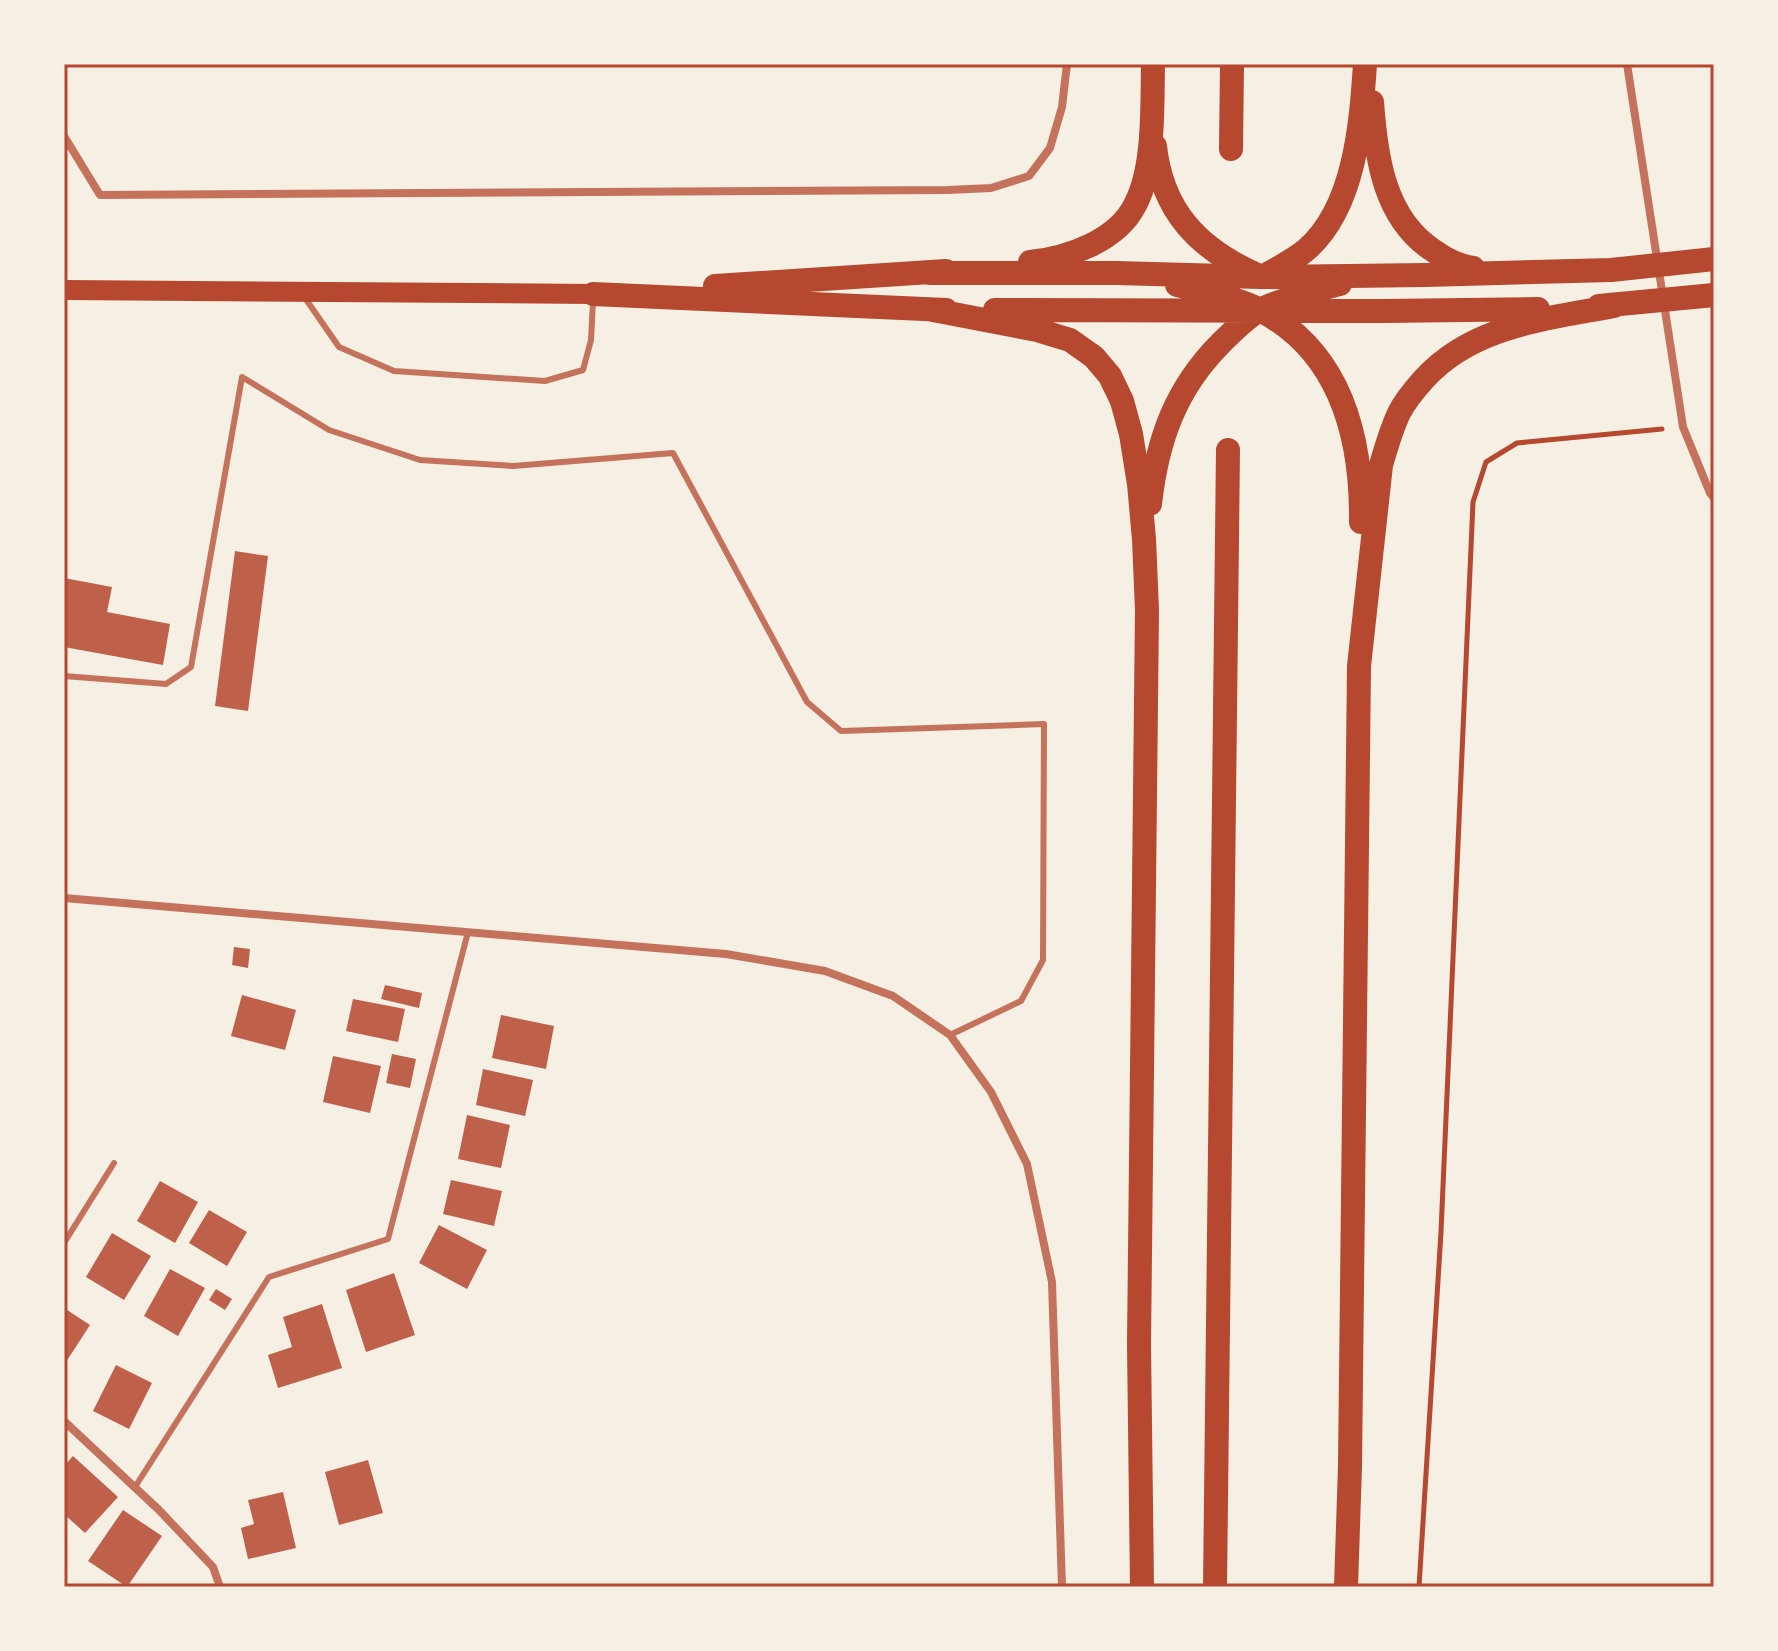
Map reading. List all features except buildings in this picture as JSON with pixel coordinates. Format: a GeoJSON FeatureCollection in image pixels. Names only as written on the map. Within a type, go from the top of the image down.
{"type":"FeatureCollection","features":[{"type":"Feature","properties":{"kind":"highway"},"geometry":{"type":"LineString","coordinates":[[593,294],[930,273],[1050,260],[1078,252],[1119,225],[1135,206],[1149,155],[1153,64]]}},
{"type":"Feature","properties":{"kind":"highway"},"geometry":{"type":"LineString","coordinates":[[1231,149],[1232,64]]}},
{"type":"Feature","properties":{"kind":"highway"},"geometry":{"type":"LineString","coordinates":[[1368,64],[1383,178],[1392,205],[1404,225],[1424,245],[1443,257],[1467,267],[1505,273]]}},
{"type":"Feature","properties":{"kind":"highway"},"geometry":{"type":"LineString","coordinates":[[1115,311],[1210,293],[1261,277],[1306,250],[1322,233],[1335,211],[1347,180],[1357,145],[1368,64]]}},
{"type":"Feature","properties":{"kind":"highway"},"geometry":{"type":"LineString","coordinates":[[1152,95],[1157,162],[1164,186],[1176,212],[1194,233],[1214,251],[1261,277],[1304,294],[1383,311]]}},
{"type":"Feature","properties":{"kind":"highway"},"geometry":{"type":"LineString","coordinates":[[930,273],[1261,277],[1505,273],[1611,270],[1714,259]]}},
{"type":"Feature","properties":{"kind":"highway"},"geometry":{"type":"LineString","coordinates":[[1116,273],[1210,293],[1260,310],[1289,329],[1331,378],[1345,407],[1354,438],[1360,475],[1361,513],[1346,1587]]}},
{"type":"Feature","properties":{"kind":"highway"},"geometry":{"type":"LineString","coordinates":[[1142,1587],[1139,1344],[1147,610],[1153,479],[1174,408],[1191,378],[1237,327],[1260,310],[1304,294],[1381,275]]}},
{"type":"Feature","properties":{"kind":"highway"},"geometry":{"type":"LineString","coordinates":[[593,294],[933,310],[1115,311],[1506,311],[1614,306],[1714,295]]}},
{"type":"Feature","properties":{"kind":"highway"},"geometry":{"type":"LineString","coordinates":[[1359,666],[1381,465],[1400,410],[1435,366],[1473,341],[1520,324],[1614,306]]}},
{"type":"Feature","properties":{"kind":"highway"},"geometry":{"type":"LineString","coordinates":[[933,310],[1037,330],[1070,340],[1094,357],[1110,376],[1122,401],[1133,446],[1144,539],[1147,610]]}},
{"type":"Feature","properties":{"kind":"highway"},"geometry":{"type":"LineString","coordinates":[[1215,1587],[1228,450]]}},
{"type":"Feature","properties":{"kind":"main road"},"geometry":{"type":"LineString","coordinates":[[64,290],[593,294]]}},
{"type":"Feature","properties":{"kind":"street"},"geometry":{"type":"LineString","coordinates":[[64,136],[100,195],[991,188],[1029,176],[1050,148],[1062,107],[1067,64]]}},
{"type":"Feature","properties":{"kind":"street"},"geometry":{"type":"LineString","coordinates":[[1627,64],[1683,427],[1714,498]]}},
{"type":"Feature","properties":{"kind":"street"},"geometry":{"type":"LineString","coordinates":[[64,898],[726,954],[825,971],[893,996],[950,1035],[991,1092],[1027,1164],[1049,1267],[1062,1587]]}},
{"type":"Feature","properties":{"kind":"street"},"geometry":{"type":"LineString","coordinates":[[64,1421],[135,1487],[213,1567],[220,1587]]}},
{"type":"Feature","properties":{"kind":"lane"},"geometry":{"type":"LineString","coordinates":[[301,293],[339,347],[394,371],[545,381],[583,370],[591,340],[593,294]]}},
{"type":"Feature","properties":{"kind":"lane"},"geometry":{"type":"LineString","coordinates":[[64,676],[166,684],[191,667],[242,377],[329,430],[420,460],[513,466],[673,453],[807,702],[841,731],[1044,724],[1043,960],[1021,1001],[950,1035]]}},
{"type":"Feature","properties":{"kind":"lane"},"geometry":{"type":"LineString","coordinates":[[135,1487],[269,1277],[388,1239],[468,932]]}},
{"type":"Feature","properties":{"kind":"lane"},"geometry":{"type":"LineString","coordinates":[[64,1243],[114,1163]]}},
{"type":"Feature","properties":{"kind":"path"},"geometry":{"type":"LineString","coordinates":[[1419,1587],[1441,1232],[1473,502],[1486,462],[1517,443],[1683,427]]}}]}
